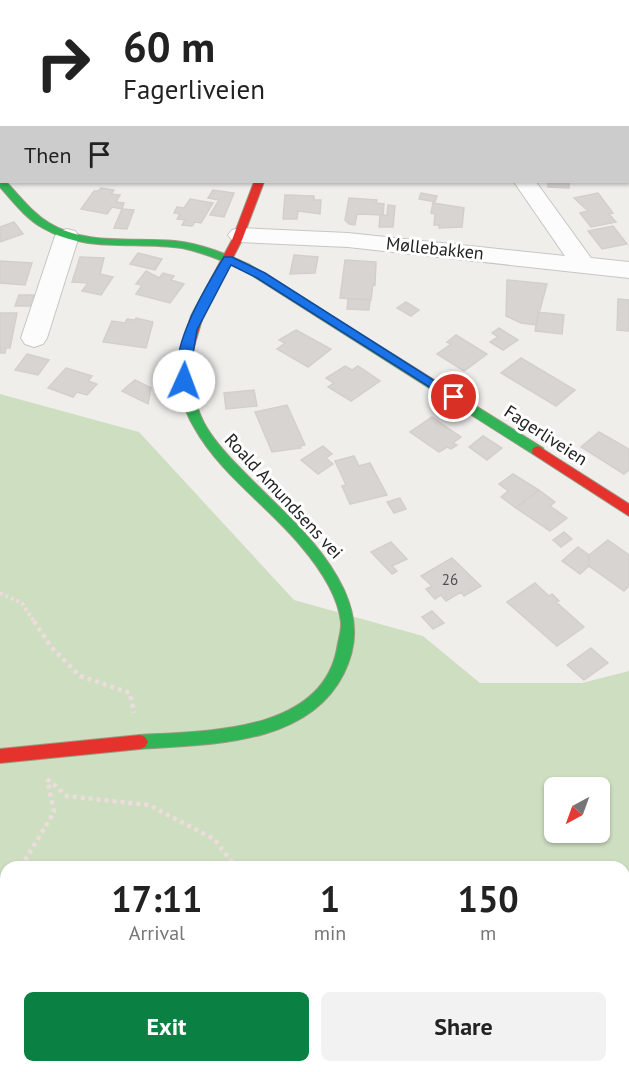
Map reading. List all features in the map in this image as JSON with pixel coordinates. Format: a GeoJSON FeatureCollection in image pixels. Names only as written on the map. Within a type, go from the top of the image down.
{"type":"FeatureCollection","features":[{"type":"Feature","properties":{"kind":"street"},"geometry":{"type":"LineString","coordinates":[[2,183],[45,226],[67,236],[108,243],[172,244],[228,260]]}},
{"type":"Feature","properties":{"kind":"street","name":"Roald Amundsens vei"},"geometry":{"type":"LineString","coordinates":[[0,756],[39,750],[243,733],[263,728],[287,718],[326,689],[339,670],[346,650],[349,631],[348,613],[335,577],[306,544],[232,470],[202,434],[189,404],[184,381],[186,345],[206,297],[240,235],[259,183]]}},
{"type":"Feature","properties":{"kind":"street"},"geometry":{"type":"LineString","coordinates":[[526,183],[583,264]]}},
{"type":"Feature","properties":{"kind":"street","name":"Møllebakken"},"geometry":{"type":"LineString","coordinates":[[240,235],[348,240],[629,270]]}},
{"type":"Feature","properties":{"kind":"street"},"geometry":{"type":"LineString","coordinates":[[34,338],[67,236]]}},
{"type":"Feature","properties":{"kind":"street","name":"Fagerliveien"},"geometry":{"type":"LineString","coordinates":[[228,260],[261,276],[414,371],[629,511]]}},
{"type":"Feature","properties":{"kind":"path"},"geometry":{"type":"LineString","coordinates":[[0,593],[22,603],[51,646],[80,676],[130,693],[140,741]]}},
{"type":"Feature","properties":{"kind":"path"},"geometry":{"type":"LineString","coordinates":[[25,861],[54,812],[39,750]]}},
{"type":"Feature","properties":{"kind":"path"},"geometry":{"type":"LineString","coordinates":[[47,782],[67,795],[149,805],[214,839],[231,861]]}},
{"type":"Feature","properties":{"kind":"green space"},"geometry":{"type":"Polygon","coordinates":[[[0,394],[139,432],[294,600],[423,636],[480,683],[582,683],[629,671],[629,861],[0,861],[0,394]]]}},
{"type":"Feature","properties":{"kind":"building"},"geometry":{"type":"Polygon","coordinates":[[[548,183],[569,183],[569,188],[548,187],[548,183]]]}},
{"type":"Feature","properties":{"kind":"building"},"geometry":{"type":"Polygon","coordinates":[[[101,188],[114,190],[111,194],[120,195],[116,202],[124,203],[122,209],[112,207],[107,214],[81,209],[94,191],[101,188]]]}},
{"type":"Feature","properties":{"kind":"building"},"geometry":{"type":"Polygon","coordinates":[[[213,190],[234,193],[224,217],[210,215],[219,200],[208,198],[213,190]]]}},
{"type":"Feature","properties":{"kind":"building"},"geometry":{"type":"Polygon","coordinates":[[[421,193],[437,196],[435,202],[419,199],[421,193]]]}},
{"type":"Feature","properties":{"kind":"building"},"geometry":{"type":"Polygon","coordinates":[[[598,193],[613,213],[609,214],[616,222],[591,227],[580,213],[588,211],[574,198],[598,193]]]}},
{"type":"Feature","properties":{"kind":"building"},"geometry":{"type":"Polygon","coordinates":[[[285,195],[314,196],[314,200],[321,200],[320,214],[298,211],[297,219],[283,219],[285,195]]]}},
{"type":"Feature","properties":{"kind":"building"},"geometry":{"type":"Polygon","coordinates":[[[349,198],[377,200],[376,203],[384,204],[383,215],[357,214],[355,225],[349,224],[345,220],[349,198]]]}},
{"type":"Feature","properties":{"kind":"building"},"geometry":{"type":"Polygon","coordinates":[[[190,199],[213,203],[201,223],[195,222],[192,226],[182,225],[185,220],[177,219],[180,214],[174,213],[177,207],[184,208],[190,199]]]}},
{"type":"Feature","properties":{"kind":"building"},"geometry":{"type":"Polygon","coordinates":[[[433,203],[464,208],[462,227],[439,228],[439,225],[434,225],[435,214],[431,213],[433,203]]]}},
{"type":"Feature","properties":{"kind":"building"},"geometry":{"type":"Polygon","coordinates":[[[388,205],[395,206],[393,227],[379,227],[380,216],[387,215],[388,205]]]}},
{"type":"Feature","properties":{"kind":"building"},"geometry":{"type":"Polygon","coordinates":[[[122,209],[134,210],[127,229],[114,228],[122,209]]]}},
{"type":"Feature","properties":{"kind":"building"},"geometry":{"type":"Polygon","coordinates":[[[14,222],[23,234],[0,242],[0,227],[14,222]]]}},
{"type":"Feature","properties":{"kind":"building"},"geometry":{"type":"Polygon","coordinates":[[[613,226],[627,244],[602,249],[588,231],[613,226]]]}},
{"type":"Feature","properties":{"kind":"building"},"geometry":{"type":"Polygon","coordinates":[[[138,253],[162,259],[155,270],[130,264],[138,253]]]}},
{"type":"Feature","properties":{"kind":"building"},"geometry":{"type":"Polygon","coordinates":[[[294,255],[318,257],[315,273],[290,274],[294,255]]]}},
{"type":"Feature","properties":{"kind":"building"},"geometry":{"type":"Polygon","coordinates":[[[80,257],[104,258],[100,274],[113,277],[101,295],[82,291],[88,283],[72,282],[80,257]]]}},
{"type":"Feature","properties":{"kind":"building"},"geometry":{"type":"Polygon","coordinates":[[[345,260],[376,262],[375,285],[373,284],[371,300],[340,298],[345,260]]]}},
{"type":"Feature","properties":{"kind":"building"},"geometry":{"type":"Polygon","coordinates":[[[0,261],[32,263],[25,285],[0,283],[0,261]]]}},
{"type":"Feature","properties":{"kind":"building"},"geometry":{"type":"Polygon","coordinates":[[[146,271],[159,278],[163,273],[174,276],[171,280],[184,284],[170,303],[136,294],[142,285],[136,284],[146,271]]]}},
{"type":"Feature","properties":{"kind":"building"},"geometry":{"type":"Polygon","coordinates":[[[507,280],[547,284],[536,325],[521,323],[506,316],[507,280]]]}},
{"type":"Feature","properties":{"kind":"building"},"geometry":{"type":"Polygon","coordinates":[[[19,295],[34,295],[30,306],[15,306],[19,295]]]}},
{"type":"Feature","properties":{"kind":"building"},"geometry":{"type":"Polygon","coordinates":[[[348,299],[370,300],[369,310],[347,309],[348,299]]]}},
{"type":"Feature","properties":{"kind":"building"},"geometry":{"type":"Polygon","coordinates":[[[618,299],[629,300],[629,331],[617,330],[618,299]]]}},
{"type":"Feature","properties":{"kind":"building"},"geometry":{"type":"Polygon","coordinates":[[[406,302],[419,310],[411,316],[397,308],[406,302]]]}},
{"type":"Feature","properties":{"kind":"building"},"geometry":{"type":"Polygon","coordinates":[[[538,312],[564,315],[562,334],[535,331],[538,312]]]}},
{"type":"Feature","properties":{"kind":"building"},"geometry":{"type":"Polygon","coordinates":[[[0,313],[17,313],[10,348],[6,348],[5,353],[0,353],[0,313]]]}},
{"type":"Feature","properties":{"kind":"building"},"geometry":{"type":"Polygon","coordinates":[[[136,318],[153,322],[146,348],[103,342],[112,321],[125,323],[127,319],[135,320],[136,318]]]}},
{"type":"Feature","properties":{"kind":"building"},"geometry":{"type":"Polygon","coordinates":[[[499,328],[518,340],[503,350],[490,342],[498,337],[492,333],[499,328]]]}},
{"type":"Feature","properties":{"kind":"building"},"geometry":{"type":"Polygon","coordinates":[[[296,330],[331,349],[308,367],[277,349],[285,343],[279,340],[296,330]]]}},
{"type":"Feature","properties":{"kind":"building"},"geometry":{"type":"Polygon","coordinates":[[[456,335],[487,354],[464,371],[437,354],[451,344],[447,342],[456,335]]]}},
{"type":"Feature","properties":{"kind":"building"},"geometry":{"type":"Polygon","coordinates":[[[27,354],[49,360],[38,375],[15,370],[27,354]]]}},
{"type":"Feature","properties":{"kind":"building"},"geometry":{"type":"Polygon","coordinates":[[[521,358],[575,390],[556,406],[501,373],[521,358]]]}},
{"type":"Feature","properties":{"kind":"building"},"geometry":{"type":"Polygon","coordinates":[[[345,366],[352,370],[358,366],[380,381],[351,401],[328,387],[334,383],[326,378],[345,366]]]}},
{"type":"Feature","properties":{"kind":"building"},"geometry":{"type":"Polygon","coordinates":[[[66,368],[92,376],[88,381],[97,384],[87,395],[77,392],[73,397],[48,388],[66,368]]]}},
{"type":"Feature","properties":{"kind":"building"},"geometry":{"type":"Polygon","coordinates":[[[135,380],[151,388],[148,404],[122,391],[135,380]]]}},
{"type":"Feature","properties":{"kind":"building"},"geometry":{"type":"Polygon","coordinates":[[[254,390],[257,406],[226,409],[224,393],[254,390]]]}},
{"type":"Feature","properties":{"kind":"building"},"geometry":{"type":"Polygon","coordinates":[[[287,405],[305,445],[300,446],[301,448],[272,452],[255,412],[287,405]]]}},
{"type":"Feature","properties":{"kind":"building"},"geometry":{"type":"Polygon","coordinates":[[[432,417],[461,437],[453,443],[457,445],[439,452],[410,432],[432,417]]]}},
{"type":"Feature","properties":{"kind":"building"},"geometry":{"type":"Polygon","coordinates":[[[599,432],[629,449],[629,470],[624,474],[581,447],[599,432]]]}},
{"type":"Feature","properties":{"kind":"building"},"geometry":{"type":"Polygon","coordinates":[[[483,436],[502,448],[487,460],[469,447],[483,436]]]}},
{"type":"Feature","properties":{"kind":"building"},"geometry":{"type":"Polygon","coordinates":[[[323,446],[332,454],[326,458],[333,464],[318,474],[301,460],[323,446]]]}},
{"type":"Feature","properties":{"kind":"building"},"geometry":{"type":"Polygon","coordinates":[[[354,456],[359,466],[370,463],[387,495],[350,504],[342,486],[346,485],[335,461],[354,456]]]}},
{"type":"Feature","properties":{"kind":"building"},"geometry":{"type":"Polygon","coordinates":[[[513,474],[539,490],[516,508],[501,497],[508,491],[499,484],[513,474]]]}},
{"type":"Feature","properties":{"kind":"building"},"geometry":{"type":"Polygon","coordinates":[[[539,490],[555,502],[550,506],[567,518],[550,531],[516,508],[539,490]]]}},
{"type":"Feature","properties":{"kind":"building"},"geometry":{"type":"Polygon","coordinates":[[[400,498],[406,509],[394,513],[387,502],[400,498]]]}},
{"type":"Feature","properties":{"kind":"building"},"geometry":{"type":"Polygon","coordinates":[[[564,532],[572,539],[561,547],[553,540],[564,532]]]}},
{"type":"Feature","properties":{"kind":"building"},"geometry":{"type":"Polygon","coordinates":[[[608,540],[629,555],[629,586],[624,591],[589,566],[589,555],[608,540]]]}},
{"type":"Feature","properties":{"kind":"building"},"geometry":{"type":"Polygon","coordinates":[[[391,542],[407,559],[392,566],[397,571],[392,574],[371,552],[391,542]]]}},
{"type":"Feature","properties":{"kind":"building"},"geometry":{"type":"Polygon","coordinates":[[[578,547],[589,555],[589,566],[580,574],[562,561],[578,547]]]}},
{"type":"Feature","properties":{"kind":"building"},"geometry":{"type":"Polygon","coordinates":[[[452,558],[481,586],[464,596],[461,592],[446,601],[441,595],[435,599],[426,589],[432,586],[421,576],[452,558]]]}},
{"type":"Feature","properties":{"kind":"building"},"geometry":{"type":"Polygon","coordinates":[[[535,583],[549,596],[552,594],[559,601],[556,602],[584,627],[557,646],[507,602],[535,583]]]}},
{"type":"Feature","properties":{"kind":"building"},"geometry":{"type":"Polygon","coordinates":[[[432,611],[444,623],[433,629],[422,617],[432,611]]]}},
{"type":"Feature","properties":{"kind":"building"},"geometry":{"type":"Polygon","coordinates":[[[591,648],[608,663],[584,680],[567,665],[591,648]]]}},
{"type":"Feature","properties":{"kind":"traffic: fast"},"geometry":{"type":"LineString","coordinates":[[2,183],[33,216],[46,226],[61,233],[91,241],[182,245],[210,252],[246,267],[538,451]]}},
{"type":"Feature","properties":{"kind":"traffic: fast"},"geometry":{"type":"LineString","coordinates":[[140,742],[231,735],[274,724],[295,714],[314,700],[336,674],[341,662],[348,628],[342,602],[328,570],[305,541],[221,456],[199,426],[186,393],[185,357]]}},
{"type":"Feature","properties":{"kind":"traffic: jam"},"geometry":{"type":"LineString","coordinates":[[185,357],[197,316],[237,240],[259,183]]}},
{"type":"Feature","properties":{"kind":"traffic: jam"},"geometry":{"type":"LineString","coordinates":[[538,451],[629,511]]}},
{"type":"Feature","properties":{"kind":"traffic: jam"},"geometry":{"type":"LineString","coordinates":[[0,756],[140,742]]}},
{"type":"Feature","properties":{"kind":"route"},"geometry":{"type":"LineString","coordinates":[[184,381],[183,363],[191,330],[206,297],[228,260],[261,276],[454,397]]}}]}
